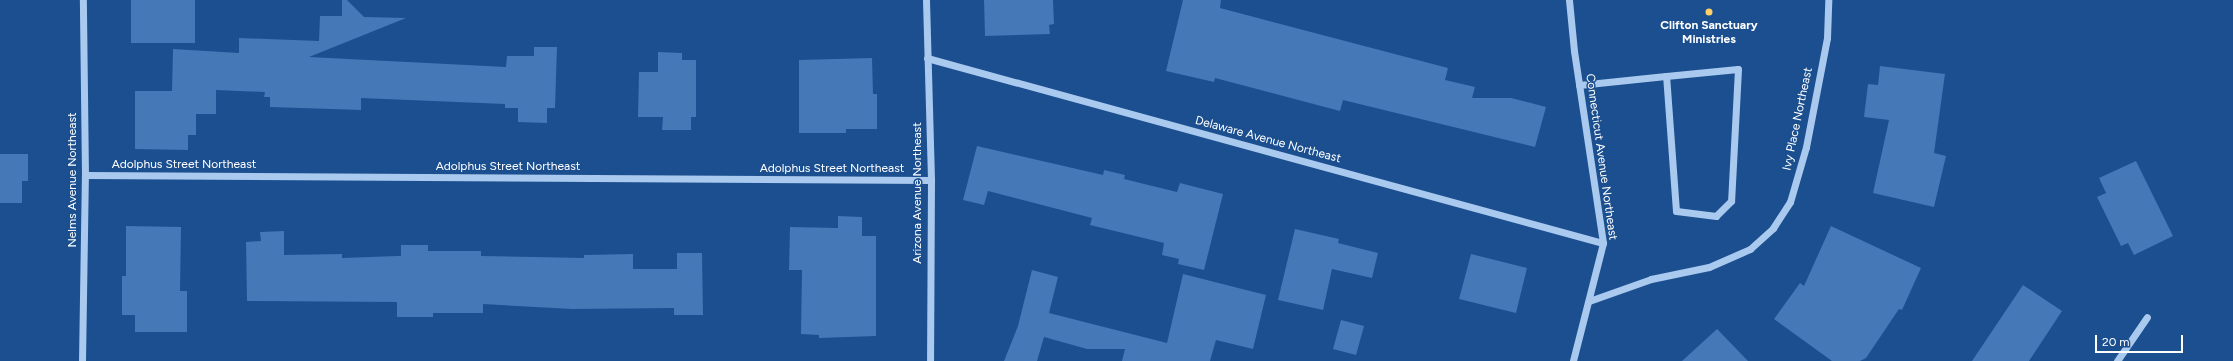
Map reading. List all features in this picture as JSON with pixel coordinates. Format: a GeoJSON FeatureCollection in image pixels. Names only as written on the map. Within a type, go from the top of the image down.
{"type":"FeatureCollection","features":[{"type":"Feature","properties":{"kind":"street","name":"Nelms Avenue Northeast"},"geometry":{"type":"LineString","coordinates":[[82,361],[85,175],[84,0]]}},
{"type":"Feature","properties":{"kind":"street","name":"Arizona Avenue Northeast"},"geometry":{"type":"LineString","coordinates":[[926,0],[926,58],[931,180],[930,361]]}},
{"type":"Feature","properties":{"kind":"street","name":"Connecticut Avenue Northeast"},"geometry":{"type":"LineString","coordinates":[[1569,0],[1579,85],[1604,243],[1573,361]]}},
{"type":"Feature","properties":{"kind":"street","name":"Ivy Place Northeast"},"geometry":{"type":"LineString","coordinates":[[1589,301],[1650,279],[1709,267],[1750,249],[1773,228],[1790,202],[1806,147],[1827,38],[1828,0]]}},
{"type":"Feature","properties":{"kind":"street","name":"Delaware Avenue Northeast"},"geometry":{"type":"LineString","coordinates":[[926,58],[1604,243]]}},
{"type":"Feature","properties":{"kind":"street"},"geometry":{"type":"LineString","coordinates":[[1579,85],[1666,76],[1738,69],[1731,201],[1716,216],[1676,211],[1666,76]]}},
{"type":"Feature","properties":{"kind":"street","name":"Adolphus Street Northeast"},"geometry":{"type":"LineString","coordinates":[[85,175],[931,180]]}},
{"type":"Feature","properties":{"kind":"street"},"geometry":{"type":"LineString","coordinates":[[2117,361],[2147,317]]}},
{"type":"Feature","properties":{"kind":"building"},"geometry":{"type":"Polygon","coordinates":[[[131,0],[195,0],[195,43],[131,43],[131,0]]]}},
{"type":"Feature","properties":{"kind":"building"},"geometry":{"type":"Polygon","coordinates":[[[342,0],[347,0],[364,17],[406,18],[309,57],[506,67],[507,56],[534,56],[534,47],[557,47],[555,108],[547,108],[547,123],[518,122],[518,108],[505,108],[505,104],[361,98],[361,110],[270,107],[270,97],[264,97],[265,92],[216,90],[216,114],[196,114],[196,135],[188,135],[188,150],[135,149],[135,91],[172,91],[173,49],[239,53],[239,38],[319,41],[320,16],[342,16],[342,0]]]}},
{"type":"Feature","properties":{"kind":"building"},"geometry":{"type":"Polygon","coordinates":[[[984,0],[1053,0],[1054,24],[1049,25],[1050,34],[985,36],[984,0]]]}},
{"type":"Feature","properties":{"kind":"building"},"geometry":{"type":"Polygon","coordinates":[[[1183,0],[1221,0],[1220,8],[1448,68],[1445,80],[1475,87],[1472,98],[1511,98],[1546,107],[1535,147],[1343,100],[1340,111],[1215,78],[1214,82],[1166,71],[1183,0]]]}},
{"type":"Feature","properties":{"kind":"building"},"geometry":{"type":"Polygon","coordinates":[[[658,52],[682,53],[682,60],[696,60],[696,117],[691,117],[691,130],[662,130],[663,117],[638,117],[639,72],[658,72],[658,52]]]}},
{"type":"Feature","properties":{"kind":"building"},"geometry":{"type":"Polygon","coordinates":[[[872,58],[873,94],[877,94],[877,129],[846,129],[846,133],[799,133],[799,60],[872,58]]]}},
{"type":"Feature","properties":{"kind":"building"},"geometry":{"type":"Polygon","coordinates":[[[1880,66],[1945,74],[1934,153],[1946,156],[1934,207],[1873,193],[1889,120],[1864,117],[1868,84],[1878,85],[1880,66]]]}},
{"type":"Feature","properties":{"kind":"building"},"geometry":{"type":"Polygon","coordinates":[[[977,146],[1103,175],[1104,170],[1125,175],[1124,179],[1177,192],[1180,183],[1223,194],[1204,270],[1178,264],[1179,259],[1162,255],[1164,243],[1090,225],[1092,218],[988,191],[984,205],[963,200],[977,146]]]}},
{"type":"Feature","properties":{"kind":"building"},"geometry":{"type":"Polygon","coordinates":[[[0,154],[28,154],[28,181],[22,181],[22,203],[0,203],[0,154]]]}},
{"type":"Feature","properties":{"kind":"building"},"geometry":{"type":"Polygon","coordinates":[[[2136,161],[2173,236],[2134,255],[2128,243],[2121,246],[2097,197],[2106,193],[2099,178],[2136,161]]]}},
{"type":"Feature","properties":{"kind":"building"},"geometry":{"type":"Polygon","coordinates":[[[838,216],[862,217],[862,236],[876,236],[876,336],[819,338],[819,335],[801,334],[802,270],[789,270],[790,227],[838,228],[838,216]]]}},
{"type":"Feature","properties":{"kind":"building"},"geometry":{"type":"Polygon","coordinates":[[[126,226],[181,227],[180,291],[187,291],[187,332],[135,332],[135,315],[122,315],[122,276],[126,276],[126,226]]]}},
{"type":"Feature","properties":{"kind":"building"},"geometry":{"type":"Polygon","coordinates":[[[1831,226],[1921,268],[1902,310],[1899,309],[1866,358],[1860,361],[1832,361],[1774,319],[1800,283],[1804,286],[1831,226]]]}},
{"type":"Feature","properties":{"kind":"building"},"geometry":{"type":"Polygon","coordinates":[[[1295,229],[1339,239],[1338,243],[1378,253],[1372,278],[1332,269],[1323,310],[1278,300],[1295,229]]]}},
{"type":"Feature","properties":{"kind":"building"},"geometry":{"type":"Polygon","coordinates":[[[284,231],[284,255],[342,254],[342,258],[401,256],[401,245],[428,245],[428,251],[481,251],[481,256],[584,258],[584,255],[633,254],[633,269],[677,269],[677,253],[702,253],[703,315],[674,315],[674,308],[572,309],[483,304],[483,313],[433,313],[433,317],[397,317],[397,302],[247,301],[246,242],[261,241],[260,232],[284,231]]]}},
{"type":"Feature","properties":{"kind":"building"},"geometry":{"type":"Polygon","coordinates":[[[1471,254],[1527,268],[1516,313],[1459,299],[1471,254]]]}},
{"type":"Feature","properties":{"kind":"building"},"geometry":{"type":"Polygon","coordinates":[[[1032,270],[1058,277],[1049,313],[1167,343],[1183,274],[1266,295],[1253,349],[1216,340],[1210,361],[1122,361],[1125,349],[1087,349],[1044,337],[1037,361],[1004,361],[1018,326],[1032,270]]]}},
{"type":"Feature","properties":{"kind":"building"},"geometry":{"type":"Polygon","coordinates":[[[2023,285],[2062,311],[2029,361],[1972,361],[2023,285]]]}},
{"type":"Feature","properties":{"kind":"building"},"geometry":{"type":"Polygon","coordinates":[[[1341,320],[1364,326],[1356,355],[1333,349],[1341,320]]]}},
{"type":"Feature","properties":{"kind":"building"},"geometry":{"type":"Polygon","coordinates":[[[1717,329],[1748,361],[1682,361],[1717,329]]]}},
{"type":"Feature","properties":{"kind":"place","name":"Clifton Sanctuary Ministries"},"geometry":{"type":"Point","coordinates":[1709,12]}}]}
